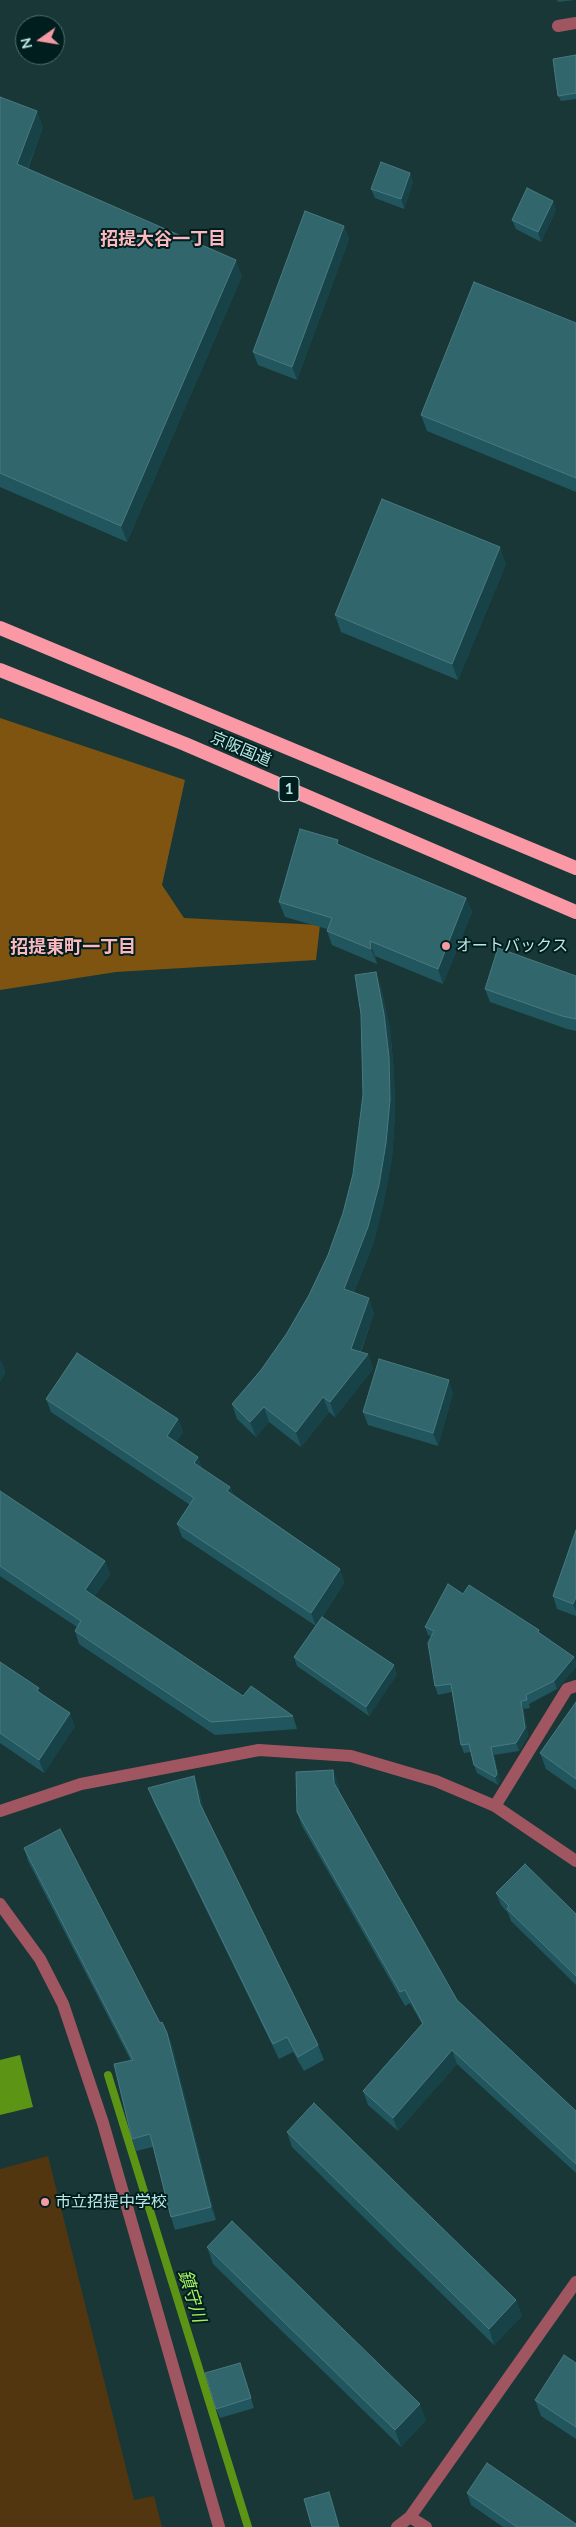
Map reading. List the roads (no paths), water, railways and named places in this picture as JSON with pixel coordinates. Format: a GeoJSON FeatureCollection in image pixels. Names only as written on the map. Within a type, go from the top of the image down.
{"type":"FeatureCollection","features":[{"type":"Feature","properties":{"kind":"highway","name":"京阪国道"},"geometry":{"type":"LineString","coordinates":[[0,628],[576,868]]}},
{"type":"Feature","properties":{"kind":"highway","name":"京阪国道"},"geometry":{"type":"LineString","coordinates":[[0,670],[185,744],[576,912]]}},
{"type":"Feature","properties":{"kind":"street"},"geometry":{"type":"LineString","coordinates":[[558,26],[576,23]]}},
{"type":"Feature","properties":{"kind":"street"},"geometry":{"type":"LineString","coordinates":[[495,1806],[567,1689],[576,1686]]}},
{"type":"Feature","properties":{"kind":"street"},"geometry":{"type":"LineString","coordinates":[[0,1811],[81,1784],[259,1750],[351,1756],[436,1781],[495,1806],[576,1861]]}},
{"type":"Feature","properties":{"kind":"street"},"geometry":{"type":"LineString","coordinates":[[0,1904],[40,1959],[63,2004],[103,2123],[220,2527]]}},
{"type":"Feature","properties":{"kind":"street"},"geometry":{"type":"LineString","coordinates":[[397,2527],[410,2516],[576,2282]]}},
{"type":"Feature","properties":{"kind":"street"},"geometry":{"type":"LineString","coordinates":[[410,2516],[426,2527]]}},
{"type":"Feature","properties":{"kind":"waterway","name":"鎮守川"},"geometry":{"type":"LineString","coordinates":[[108,2075],[248,2527]]}},
{"type":"Feature","properties":{"kind":"place","name":"オートバックス"},"geometry":{"type":"Point","coordinates":[446,946]}},
{"type":"Feature","properties":{"kind":"place","name":"市立招提中学校"},"geometry":{"type":"Point","coordinates":[45,2202]}},
{"type":"Feature","properties":{"kind":"district","name":"招提大谷一丁目"},"geometry":{"type":"Point","coordinates":[163,239]}},
{"type":"Feature","properties":{"kind":"district","name":"招提東町一丁目"},"geometry":{"type":"Point","coordinates":[73,947]}}]}
